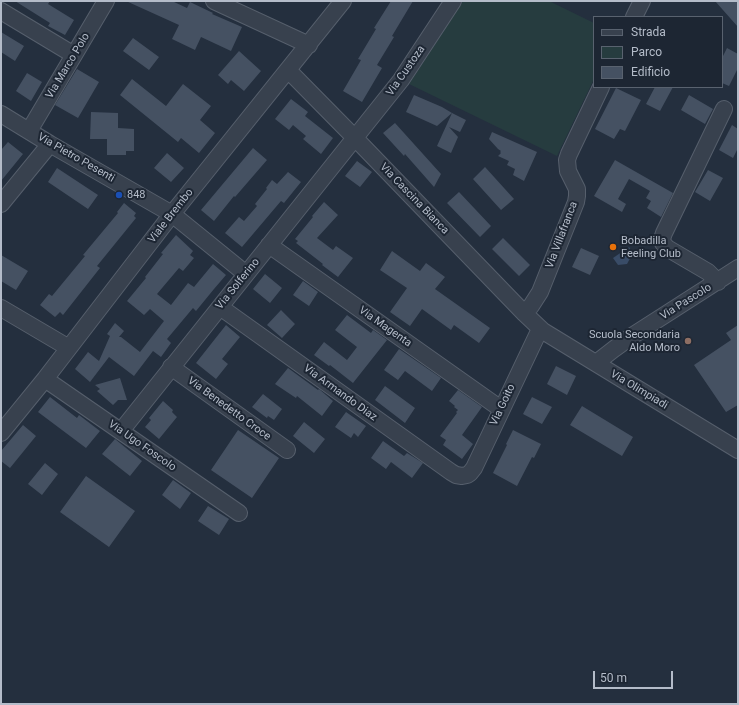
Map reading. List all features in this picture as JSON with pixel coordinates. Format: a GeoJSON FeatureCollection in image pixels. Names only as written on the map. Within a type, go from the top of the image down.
{"type":"FeatureCollection","features":[{"type":"Feature","properties":{"kind":"street","name":"Via Marco Polo"},"geometry":{"type":"LineString","coordinates":[[29,131],[106,1]]}},
{"type":"Feature","properties":{"kind":"street"},"geometry":{"type":"LineString","coordinates":[[214,1],[309,45]]}},
{"type":"Feature","properties":{"kind":"street","name":"Viale Brembo"},"geometry":{"type":"LineString","coordinates":[[1,433],[45,379],[172,214],[343,1]]}},
{"type":"Feature","properties":{"kind":"street","name":"Via Custoza"},"geometry":{"type":"LineString","coordinates":[[355,138],[401,80],[453,1]]}},
{"type":"Feature","properties":{"kind":"street"},"geometry":{"type":"LineString","coordinates":[[634,16],[642,1]]}},
{"type":"Feature","properties":{"kind":"street"},"geometry":{"type":"LineString","coordinates":[[1,11],[74,55]]}},
{"type":"Feature","properties":{"kind":"street","name":"Via Cascina Bianca"},"geometry":{"type":"LineString","coordinates":[[288,70],[540,329]]}},
{"type":"Feature","properties":{"kind":"street","name":"Via Villafranca"},"geometry":{"type":"LineString","coordinates":[[524,313],[531,306],[540,292],[576,202],[577,189],[568,171],[567,160],[601,88]]}},
{"type":"Feature","properties":{"kind":"street"},"geometry":{"type":"LineString","coordinates":[[718,282],[708,272],[667,248],[662,239],[724,109]]}},
{"type":"Feature","properties":{"kind":"street","name":"Via Pietro Pesenti"},"geometry":{"type":"LineString","coordinates":[[1,114],[172,214],[246,274]]}},
{"type":"Feature","properties":{"kind":"street","name":"Via Solferino"},"geometry":{"type":"LineString","coordinates":[[120,431],[355,138]]}},
{"type":"Feature","properties":{"kind":"street"},"geometry":{"type":"LineString","coordinates":[[1,204],[50,144]]}},
{"type":"Feature","properties":{"kind":"street","name":"Via Magenta"},"geometry":{"type":"LineString","coordinates":[[269,246],[502,409]]}},
{"type":"Feature","properties":{"kind":"street","name":"Via Pascolo"},"geometry":{"type":"LineString","coordinates":[[596,363],[632,336],[738,268]]}},
{"type":"Feature","properties":{"kind":"street","name":"Via Armando Diaz"},"geometry":{"type":"LineString","coordinates":[[220,307],[451,472],[462,476]]}},
{"type":"Feature","properties":{"kind":"street"},"geometry":{"type":"LineString","coordinates":[[1,308],[69,348]]}},
{"type":"Feature","properties":{"kind":"street","name":"Via Goito"},"geometry":{"type":"LineString","coordinates":[[462,476],[467,475],[472,470],[540,329]]}},
{"type":"Feature","properties":{"kind":"street","name":"Via Olimpiadi"},"geometry":{"type":"LineString","coordinates":[[540,329],[553,339],[596,363],[738,450]]}},
{"type":"Feature","properties":{"kind":"street","name":"Via Benedetto Croce"},"geometry":{"type":"LineString","coordinates":[[171,367],[287,450]]}},
{"type":"Feature","properties":{"kind":"street","name":"Via Ugo Foscolo"},"geometry":{"type":"LineString","coordinates":[[45,379],[239,513]]}},
{"type":"Feature","properties":{"kind":"green space"},"geometry":{"type":"Polygon","coordinates":[[[463,1],[549,1],[593,23],[593,81],[557,156],[409,84],[463,1]]]}},
{"type":"Feature","properties":{"kind":"water"},"geometry":{"type":"Polygon","coordinates":[[[629,247],[633,253],[627,264],[618,265],[613,258],[629,247]]]}},
{"type":"Feature","properties":{"kind":"building"},"geometry":{"type":"Polygon","coordinates":[[[15,1],[50,1],[48,4],[74,20],[65,35],[48,26],[50,23],[15,1]]]}},
{"type":"Feature","properties":{"kind":"building"},"geometry":{"type":"Polygon","coordinates":[[[126,1],[172,1],[187,8],[190,2],[213,13],[212,14],[242,27],[231,51],[201,37],[195,50],[172,39],[179,25],[126,1]]]}},
{"type":"Feature","properties":{"kind":"building"},"geometry":{"type":"Polygon","coordinates":[[[391,1],[413,1],[377,65],[382,68],[362,102],[343,91],[361,60],[358,59],[376,29],[374,28],[391,1]]]}},
{"type":"Feature","properties":{"kind":"building"},"geometry":{"type":"Polygon","coordinates":[[[715,1],[738,1],[738,27],[715,1]]]}},
{"type":"Feature","properties":{"kind":"building"},"geometry":{"type":"Polygon","coordinates":[[[1,32],[24,46],[15,61],[1,52],[1,32]]]}},
{"type":"Feature","properties":{"kind":"building"},"geometry":{"type":"Polygon","coordinates":[[[133,38],[159,57],[149,70],[123,51],[133,38]]]}},
{"type":"Feature","properties":{"kind":"building"},"geometry":{"type":"Polygon","coordinates":[[[727,48],[738,54],[738,68],[729,86],[723,83],[723,56],[727,48]]]}},
{"type":"Feature","properties":{"kind":"building"},"geometry":{"type":"Polygon","coordinates":[[[239,51],[261,71],[244,91],[231,80],[228,84],[218,75],[239,51]]]}},
{"type":"Feature","properties":{"kind":"building"},"geometry":{"type":"Polygon","coordinates":[[[77,69],[99,82],[78,118],[55,105],[77,69]]]}},
{"type":"Feature","properties":{"kind":"building"},"geometry":{"type":"Polygon","coordinates":[[[27,73],[42,82],[31,101],[16,91],[27,73]]]}},
{"type":"Feature","properties":{"kind":"building"},"geometry":{"type":"Polygon","coordinates":[[[132,79],[166,106],[183,84],[211,106],[200,120],[215,133],[199,153],[181,138],[178,142],[120,95],[132,79]]]}},
{"type":"Feature","properties":{"kind":"building"},"geometry":{"type":"Polygon","coordinates":[[[616,88],[641,100],[625,131],[620,129],[614,139],[595,129],[616,88]]]}},
{"type":"Feature","properties":{"kind":"building"},"geometry":{"type":"Polygon","coordinates":[[[654,88],[672,88],[660,111],[646,104],[654,88]]]}},
{"type":"Feature","properties":{"kind":"building"},"geometry":{"type":"Polygon","coordinates":[[[414,95],[452,113],[437,126],[406,112],[414,95]]]}},
{"type":"Feature","properties":{"kind":"building"},"geometry":{"type":"Polygon","coordinates":[[[689,95],[713,109],[705,124],[681,110],[689,95]]]}},
{"type":"Feature","properties":{"kind":"building"},"geometry":{"type":"Polygon","coordinates":[[[291,99],[308,112],[305,116],[333,138],[321,154],[303,139],[306,136],[293,125],[289,130],[275,119],[291,99]]]}},
{"type":"Feature","properties":{"kind":"building"},"geometry":{"type":"Polygon","coordinates":[[[91,112],[118,113],[118,128],[134,129],[134,151],[126,151],[126,155],[107,155],[107,139],[90,139],[91,112]]]}},
{"type":"Feature","properties":{"kind":"building"},"geometry":{"type":"Polygon","coordinates":[[[452,113],[466,120],[460,132],[449,127],[458,137],[451,153],[437,146],[452,113]]]}},
{"type":"Feature","properties":{"kind":"building"},"geometry":{"type":"Polygon","coordinates":[[[395,123],[441,174],[434,187],[405,154],[404,156],[383,133],[395,123]]]}},
{"type":"Feature","properties":{"kind":"building"},"geometry":{"type":"Polygon","coordinates":[[[732,125],[738,129],[738,148],[733,158],[719,150],[732,125]]]}},
{"type":"Feature","properties":{"kind":"building"},"geometry":{"type":"Polygon","coordinates":[[[492,132],[537,152],[524,181],[513,175],[515,169],[507,165],[509,161],[498,156],[501,151],[489,139],[492,132]]]}},
{"type":"Feature","properties":{"kind":"building"},"geometry":{"type":"Polygon","coordinates":[[[8,142],[23,154],[1,181],[1,150],[8,142]]]}},
{"type":"Feature","properties":{"kind":"building"},"geometry":{"type":"Polygon","coordinates":[[[253,148],[267,160],[235,197],[234,196],[214,221],[201,210],[253,148]]]}},
{"type":"Feature","properties":{"kind":"building"},"geometry":{"type":"Polygon","coordinates":[[[167,153],[184,168],[171,182],[154,168],[167,153]]]}},
{"type":"Feature","properties":{"kind":"building"},"geometry":{"type":"Polygon","coordinates":[[[615,160],[673,193],[661,217],[647,208],[651,201],[646,198],[650,191],[629,179],[618,199],[626,204],[622,212],[594,196],[615,160]]]}},
{"type":"Feature","properties":{"kind":"building"},"geometry":{"type":"Polygon","coordinates":[[[357,161],[372,172],[360,187],[345,176],[357,161]]]}},
{"type":"Feature","properties":{"kind":"building"},"geometry":{"type":"Polygon","coordinates":[[[485,167],[514,199],[501,210],[473,179],[485,167]]]}},
{"type":"Feature","properties":{"kind":"building"},"geometry":{"type":"Polygon","coordinates":[[[57,168],[98,195],[88,209],[48,182],[57,168]]]}},
{"type":"Feature","properties":{"kind":"building"},"geometry":{"type":"Polygon","coordinates":[[[708,170],[723,178],[710,201],[695,192],[708,170]]]}},
{"type":"Feature","properties":{"kind":"building"},"geometry":{"type":"Polygon","coordinates":[[[288,172],[301,182],[284,203],[281,201],[242,247],[225,233],[239,217],[244,221],[257,206],[255,204],[272,180],[277,184],[288,172]]]}},
{"type":"Feature","properties":{"kind":"building"},"geometry":{"type":"Polygon","coordinates":[[[459,192],[491,226],[480,237],[447,203],[459,192]]]}},
{"type":"Feature","properties":{"kind":"building"},"geometry":{"type":"Polygon","coordinates":[[[324,202],[338,215],[317,238],[333,250],[336,246],[353,258],[338,277],[296,243],[298,241],[295,239],[324,202]]]}},
{"type":"Feature","properties":{"kind":"building"},"geometry":{"type":"Polygon","coordinates":[[[124,203],[136,213],[134,216],[136,218],[97,266],[100,268],[63,315],[60,312],[55,317],[40,305],[49,294],[52,296],[85,256],[83,255],[118,213],[117,212],[124,203]]]}},
{"type":"Feature","properties":{"kind":"building"},"geometry":{"type":"Polygon","coordinates":[[[176,235],[193,251],[190,255],[194,258],[183,271],[179,268],[157,294],[171,305],[188,283],[194,287],[213,264],[226,275],[196,311],[193,308],[167,339],[171,343],[161,357],[153,351],[134,376],[109,357],[90,382],[75,369],[88,352],[99,361],[110,336],[107,334],[115,323],[124,331],[119,337],[140,352],[164,321],[150,309],[144,315],[127,301],[146,278],[145,277],[163,254],[161,253],[176,235]]]}},
{"type":"Feature","properties":{"kind":"building"},"geometry":{"type":"Polygon","coordinates":[[[503,238],[530,265],[519,276],[492,249],[503,238]]]}},
{"type":"Feature","properties":{"kind":"building"},"geometry":{"type":"Polygon","coordinates":[[[581,248],[599,256],[590,275],[572,267],[581,248]]]}},
{"type":"Feature","properties":{"kind":"building"},"geometry":{"type":"Polygon","coordinates":[[[392,251],[420,271],[426,263],[445,277],[435,289],[490,328],[479,343],[454,325],[451,330],[422,309],[410,326],[390,312],[407,288],[380,270],[392,251]]]}},
{"type":"Feature","properties":{"kind":"building"},"geometry":{"type":"Polygon","coordinates":[[[1,255],[28,271],[16,290],[1,281],[1,255]]]}},
{"type":"Feature","properties":{"kind":"building"},"geometry":{"type":"Polygon","coordinates":[[[265,274],[282,288],[270,303],[253,289],[265,274]]]}},
{"type":"Feature","properties":{"kind":"building"},"geometry":{"type":"Polygon","coordinates":[[[303,281],[318,292],[309,306],[293,295],[303,281]]]}},
{"type":"Feature","properties":{"kind":"building"},"geometry":{"type":"Polygon","coordinates":[[[281,310],[295,324],[282,338],[267,325],[281,310]]]}},
{"type":"Feature","properties":{"kind":"building"},"geometry":{"type":"Polygon","coordinates":[[[347,315],[371,333],[373,330],[387,340],[353,383],[330,365],[329,366],[314,355],[324,342],[347,360],[357,347],[335,330],[347,315]]]}},
{"type":"Feature","properties":{"kind":"building"},"geometry":{"type":"Polygon","coordinates":[[[226,325],[240,337],[222,359],[228,364],[216,379],[196,363],[226,325]]]}},
{"type":"Feature","properties":{"kind":"building","name":"Scuola Secondaria Aldo Moro"},"geometry":{"type":"Polygon","coordinates":[[[738,325],[738,405],[726,412],[694,365],[731,340],[726,333],[738,325]]]}},
{"type":"Feature","properties":{"kind":"building"},"geometry":{"type":"Polygon","coordinates":[[[399,349],[441,378],[432,391],[405,371],[398,380],[384,370],[399,349]]]}},
{"type":"Feature","properties":{"kind":"building"},"geometry":{"type":"Polygon","coordinates":[[[556,366],[576,376],[567,395],[547,384],[556,366]]]}},
{"type":"Feature","properties":{"kind":"building"},"geometry":{"type":"Polygon","coordinates":[[[288,368],[318,390],[319,389],[333,401],[322,416],[297,396],[296,398],[275,384],[288,368]]]}},
{"type":"Feature","properties":{"kind":"building"},"geometry":{"type":"Polygon","coordinates":[[[120,378],[127,400],[118,400],[113,405],[97,391],[100,389],[95,385],[120,378]]]}},
{"type":"Feature","properties":{"kind":"building"},"geometry":{"type":"Polygon","coordinates":[[[385,386],[415,408],[405,423],[375,400],[385,386]]]}},
{"type":"Feature","properties":{"kind":"building"},"geometry":{"type":"Polygon","coordinates":[[[458,390],[482,407],[462,435],[473,444],[462,459],[443,445],[446,440],[440,436],[457,413],[456,412],[458,410],[449,401],[458,390]]]}},
{"type":"Feature","properties":{"kind":"building"},"geometry":{"type":"Polygon","coordinates":[[[263,394],[282,409],[274,420],[268,416],[267,418],[252,407],[263,394]]]}},
{"type":"Feature","properties":{"kind":"building"},"geometry":{"type":"Polygon","coordinates":[[[50,397],[77,418],[79,415],[100,431],[86,448],[38,412],[50,397]]]}},
{"type":"Feature","properties":{"kind":"building"},"geometry":{"type":"Polygon","coordinates":[[[532,397],[552,407],[542,424],[523,414],[532,397]]]}},
{"type":"Feature","properties":{"kind":"building"},"geometry":{"type":"Polygon","coordinates":[[[163,401],[173,410],[172,412],[177,417],[159,439],[145,427],[151,420],[149,418],[163,401]]]}},
{"type":"Feature","properties":{"kind":"building"},"geometry":{"type":"Polygon","coordinates":[[[582,406],[633,437],[622,456],[570,425],[582,406]]]}},
{"type":"Feature","properties":{"kind":"building"},"geometry":{"type":"Polygon","coordinates":[[[346,412],[366,426],[358,437],[354,433],[351,438],[335,427],[346,412]]]}},
{"type":"Feature","properties":{"kind":"building"},"geometry":{"type":"Polygon","coordinates":[[[304,422],[325,439],[314,453],[293,436],[304,422]]]}},
{"type":"Feature","properties":{"kind":"building"},"geometry":{"type":"Polygon","coordinates":[[[23,425],[36,436],[10,468],[1,461],[1,451],[23,425]]]}},
{"type":"Feature","properties":{"kind":"building"},"geometry":{"type":"Polygon","coordinates":[[[238,430],[279,458],[252,498],[211,470],[238,430]]]}},
{"type":"Feature","properties":{"kind":"building"},"geometry":{"type":"Polygon","coordinates":[[[513,430],[541,444],[534,458],[532,457],[517,486],[493,473],[513,430]]]}},
{"type":"Feature","properties":{"kind":"building"},"geometry":{"type":"Polygon","coordinates":[[[115,439],[142,461],[130,476],[102,454],[115,439]]]}},
{"type":"Feature","properties":{"kind":"building"},"geometry":{"type":"Polygon","coordinates":[[[383,441],[404,456],[407,453],[423,463],[412,478],[391,462],[386,469],[371,458],[383,441]]]}},
{"type":"Feature","properties":{"kind":"building"},"geometry":{"type":"Polygon","coordinates":[[[45,463],[58,474],[42,495],[28,484],[45,463]]]}},
{"type":"Feature","properties":{"kind":"building"},"geometry":{"type":"Polygon","coordinates":[[[86,476],[135,511],[109,547],[60,512],[86,476]]]}},
{"type":"Feature","properties":{"kind":"building"},"geometry":{"type":"Polygon","coordinates":[[[173,480],[191,493],[180,509],[162,495],[173,480]]]}},
{"type":"Feature","properties":{"kind":"building"},"geometry":{"type":"Polygon","coordinates":[[[208,506],[229,519],[219,535],[198,521],[208,506]]]}},
{"type":"Feature","properties":{"kind":"place","name":"848"},"geometry":{"type":"Point","coordinates":[119,195]}},
{"type":"Feature","properties":{"kind":"place","name":"Bobadilla Feeling Club"},"geometry":{"type":"Point","coordinates":[613,247]}},
{"type":"Feature","properties":{"kind":"place","name":"Scuola Secondaria Aldo Moro"},"geometry":{"type":"Point","coordinates":[688,341]}}]}
